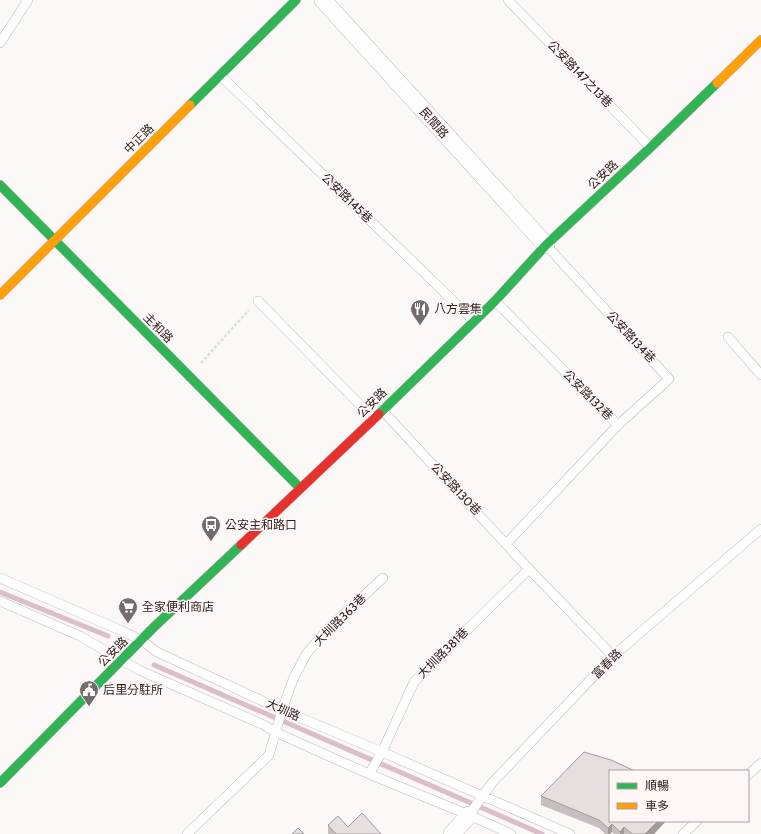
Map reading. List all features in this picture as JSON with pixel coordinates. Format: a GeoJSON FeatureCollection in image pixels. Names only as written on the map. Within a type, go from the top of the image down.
{"type":"FeatureCollection","features":[{"type":"Feature","properties":{"kind":"main road","name":"中正路"},"geometry":{"type":"LineString","coordinates":[[0,295],[296,0]]}},
{"type":"Feature","properties":{"kind":"main road","name":"公安路"},"geometry":{"type":"LineString","coordinates":[[0,783],[141,640],[374,419],[495,300],[546,245],[651,147],[761,40]]}},
{"type":"Feature","properties":{"kind":"main road","name":"主和路"},"geometry":{"type":"LineString","coordinates":[[0,185],[300,488]]}},
{"type":"Feature","properties":{"kind":"street","name":"民間路"},"geometry":{"type":"LineString","coordinates":[[323,0],[546,245]]}},
{"type":"Feature","properties":{"kind":"street"},"geometry":{"type":"LineString","coordinates":[[452,834],[469,815]]}},
{"type":"Feature","properties":{"kind":"lane"},"geometry":{"type":"LineString","coordinates":[[0,43],[28,0]]}},
{"type":"Feature","properties":{"kind":"lane","name":"公安路147之13巷"},"geometry":{"type":"LineString","coordinates":[[508,0],[651,147]]}},
{"type":"Feature","properties":{"kind":"lane","name":"公安路145巷"},"geometry":{"type":"LineString","coordinates":[[220,75],[474,321]]}},
{"type":"Feature","properties":{"kind":"lane","name":"公安路134巷"},"geometry":{"type":"LineString","coordinates":[[546,245],[669,378],[618,425]]}},
{"type":"Feature","properties":{"kind":"lane","name":"公安路132巷"},"geometry":{"type":"LineString","coordinates":[[495,300],[618,425],[506,544]]}},
{"type":"Feature","properties":{"kind":"lane"},"geometry":{"type":"LineString","coordinates":[[258,301],[374,419]]}},
{"type":"Feature","properties":{"kind":"lane"},"geometry":{"type":"LineString","coordinates":[[728,337],[761,375]]}},
{"type":"Feature","properties":{"kind":"lane","name":"公安路130巷"},"geometry":{"type":"LineString","coordinates":[[382,410],[506,544],[613,656]]}},
{"type":"Feature","properties":{"kind":"lane","name":"富春路"},"geometry":{"type":"LineString","coordinates":[[469,815],[492,783],[613,656],[761,529]]}},
{"type":"Feature","properties":{"kind":"lane","name":"大圳路381巷"},"geometry":{"type":"LineString","coordinates":[[369,774],[382,752],[414,682],[529,568]]}},
{"type":"Feature","properties":{"kind":"lane","name":"大圳路"},"geometry":{"type":"LineString","coordinates":[[0,578],[120,630],[141,640],[157,652],[282,710],[570,834]]}},
{"type":"Feature","properties":{"kind":"lane","name":"大圳路363巷"},"geometry":{"type":"LineString","coordinates":[[187,834],[269,755],[282,710],[294,678],[307,653],[329,628],[383,578]]}},
{"type":"Feature","properties":{"kind":"lane","name":"大圳路"},"geometry":{"type":"LineString","coordinates":[[0,601],[80,636],[139,670],[264,725],[275,732],[369,774],[469,815],[510,834]]}},
{"type":"Feature","properties":{"kind":"lane"},"geometry":{"type":"LineString","coordinates":[[749,774],[761,763]]}},
{"type":"Feature","properties":{"kind":"lane"},"geometry":{"type":"LineString","coordinates":[[683,834],[696,822]]}},
{"type":"Feature","properties":{"kind":"path"},"geometry":{"type":"LineString","coordinates":[[189,377],[258,301]]}},
{"type":"Feature","properties":{"kind":"building"},"geometry":{"type":"Polygon","coordinates":[[[584,752],[611,760],[633,770],[609,770],[609,822],[657,822],[645,834],[632,834],[624,827],[620,832],[612,824],[608,828],[599,820],[541,796],[584,752]]]}},
{"type":"Feature","properties":{"kind":"building"},"geometry":{"type":"Polygon","coordinates":[[[362,813],[381,834],[336,834],[328,825],[338,816],[348,827],[362,813]]]}},
{"type":"Feature","properties":{"kind":"building"},"geometry":{"type":"Polygon","coordinates":[[[298,828],[304,834],[292,834],[298,828]]]}},
{"type":"Feature","properties":{"kind":"waterway"},"geometry":{"type":"LineString","coordinates":[[0,592],[108,636]]}},
{"type":"Feature","properties":{"kind":"waterway"},"geometry":{"type":"LineString","coordinates":[[154,665],[542,834]]}},
{"type":"Feature","properties":{"kind":"traffic: fast"},"geometry":{"type":"LineString","coordinates":[[190,105],[296,0]]}},
{"type":"Feature","properties":{"kind":"traffic: fast"},"geometry":{"type":"LineString","coordinates":[[379,414],[495,301],[546,245],[717,83]]}},
{"type":"Feature","properties":{"kind":"traffic: fast"},"geometry":{"type":"LineString","coordinates":[[0,185],[300,488]]}},
{"type":"Feature","properties":{"kind":"traffic: fast"},"geometry":{"type":"LineString","coordinates":[[0,783],[154,627],[241,545]]}},
{"type":"Feature","properties":{"kind":"traffic: slow"},"geometry":{"type":"LineString","coordinates":[[717,83],[761,40]]}},
{"type":"Feature","properties":{"kind":"traffic: slow"},"geometry":{"type":"LineString","coordinates":[[0,295],[190,105]]}},
{"type":"Feature","properties":{"kind":"traffic: jam"},"geometry":{"type":"LineString","coordinates":[[241,545],[379,414]]}},
{"type":"Feature","properties":{"kind":"place","name":"八方雲集"},"geometry":{"type":"Point","coordinates":[420,326]}},
{"type":"Feature","properties":{"kind":"place","name":"公安主和路口"},"geometry":{"type":"Point","coordinates":[211,542]}},
{"type":"Feature","properties":{"kind":"place","name":"全家便利商店"},"geometry":{"type":"Point","coordinates":[128,624]}},
{"type":"Feature","properties":{"kind":"place","name":"后里分駐所"},"geometry":{"type":"Point","coordinates":[89,707]}}]}
